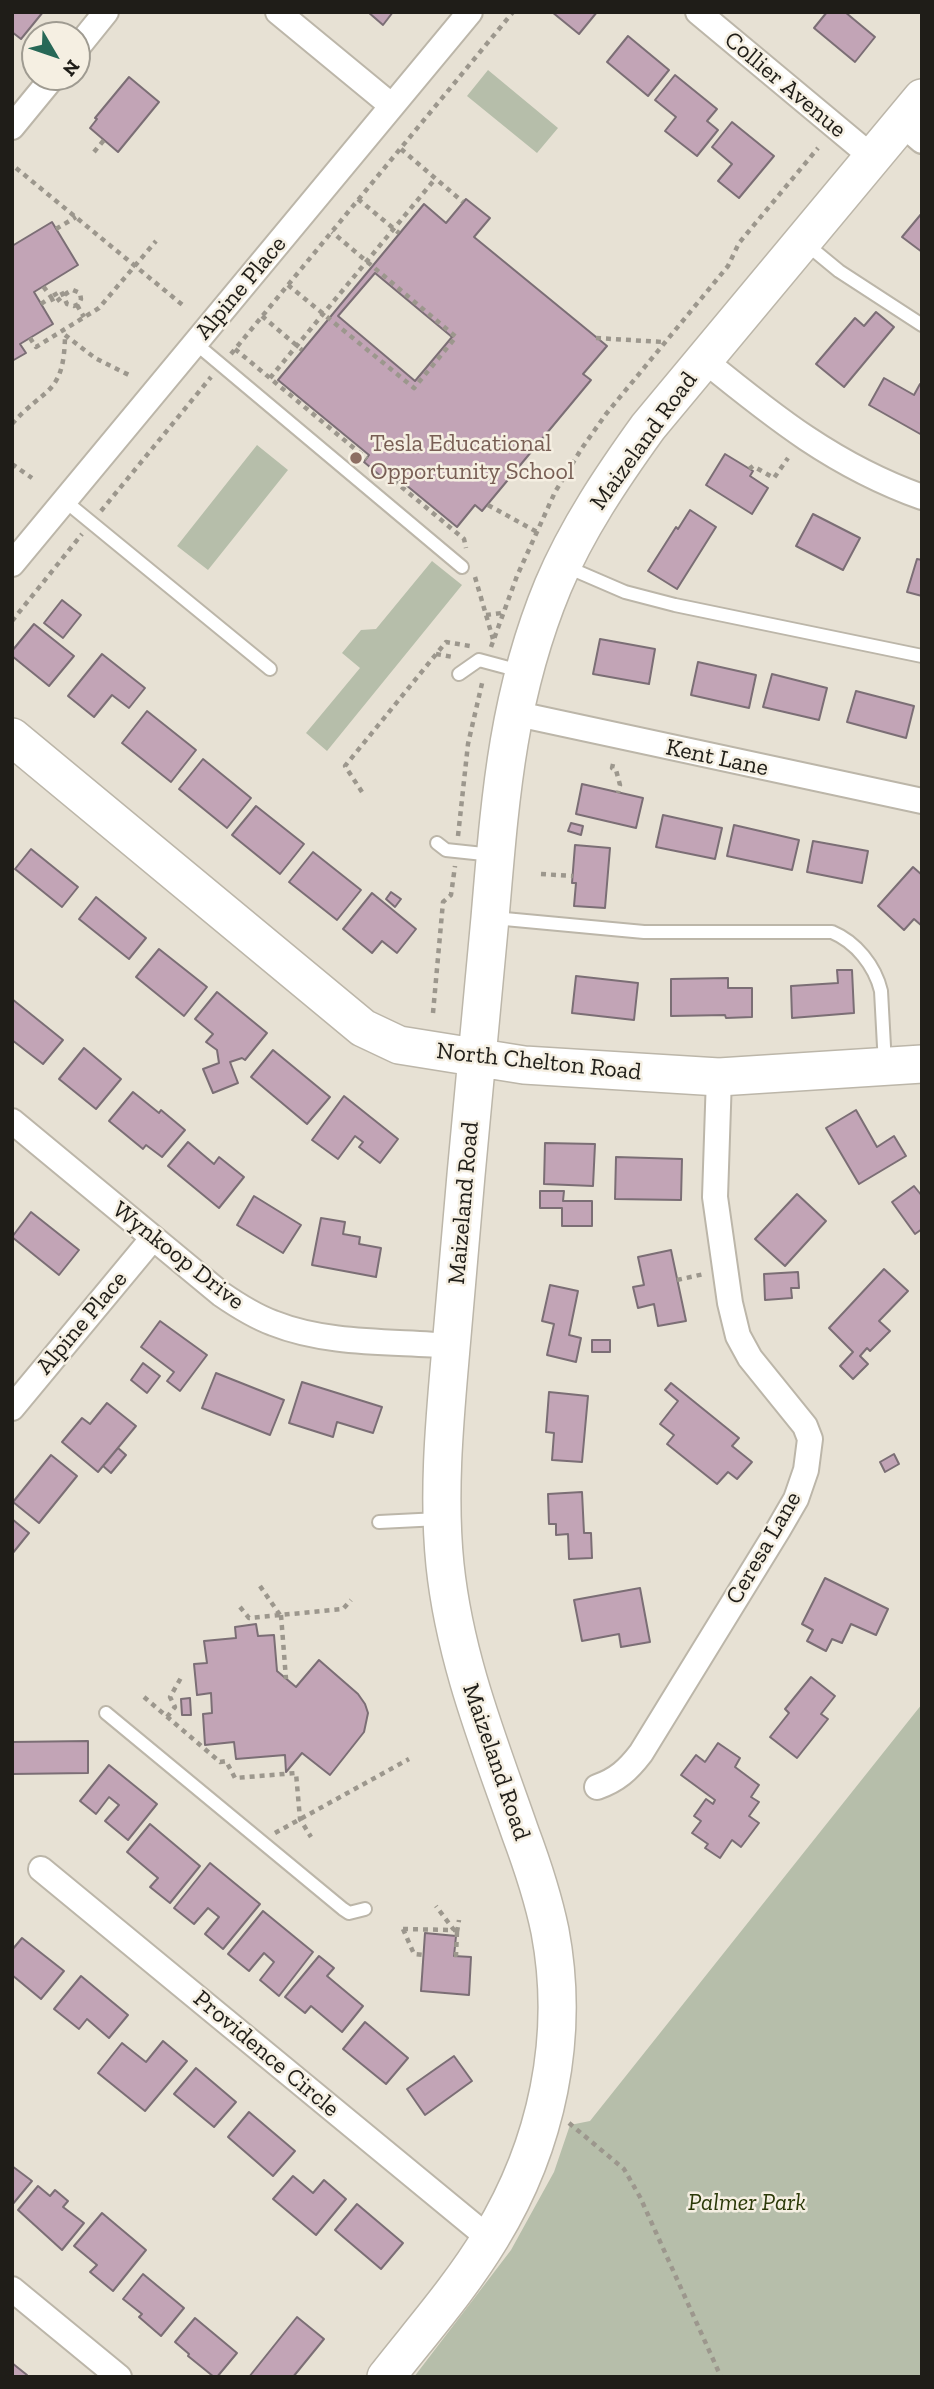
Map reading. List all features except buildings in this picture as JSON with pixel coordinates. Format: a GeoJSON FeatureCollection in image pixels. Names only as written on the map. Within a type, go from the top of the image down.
{"type":"FeatureCollection","features":[{"type":"Feature","properties":{"kind":"main road","name":"Maizeland Road"},"geometry":{"type":"LineString","coordinates":[[386,2377],[461,2283],[491,2239],[522,2179],[534,2148],[555,2064],[556,1976],[551,1936],[544,1905],[482,1728],[459,1648],[445,1563],[442,1518],[443,1439],[451,1346],[502,776],[513,713],[540,620],[563,565],[597,502],[622,463],[648,427],[872,157],[915,121]]}},
{"type":"Feature","properties":{"kind":"main road","name":"North Chelton Road"},"geometry":{"type":"LineString","coordinates":[[12,737],[363,1028],[399,1045],[524,1065],[719,1077],[922,1064]]}},
{"type":"Feature","properties":{"kind":"street"},"geometry":{"type":"LineString","coordinates":[[91,31],[106,12]]}},
{"type":"Feature","properties":{"kind":"street"},"geometry":{"type":"LineString","coordinates":[[278,12],[392,106]]}},
{"type":"Feature","properties":{"kind":"street","name":"Alpine Place"},"geometry":{"type":"LineString","coordinates":[[12,564],[470,12]]}},
{"type":"Feature","properties":{"kind":"street","name":"Collier Avenue"},"geometry":{"type":"LineString","coordinates":[[698,12],[872,157]]}},
{"type":"Feature","properties":{"kind":"street"},"geometry":{"type":"LineString","coordinates":[[12,127],[42,91]]}},
{"type":"Feature","properties":{"kind":"street"},"geometry":{"type":"LineString","coordinates":[[704,360],[816,447],[875,478],[922,497]]}},
{"type":"Feature","properties":{"kind":"street","name":"Kent Lane"},"geometry":{"type":"LineString","coordinates":[[513,713],[922,801]]}},
{"type":"Feature","properties":{"kind":"street","name":"Ceresa Lane"},"geometry":{"type":"LineString","coordinates":[[597,1787],[616,1780],[641,1753],[796,1499],[810,1452],[810,1439],[805,1426],[750,1358],[738,1336],[730,1303],[715,1197],[719,1077]]}},
{"type":"Feature","properties":{"kind":"street","name":"Wynkoop Drive"},"geometry":{"type":"LineString","coordinates":[[12,1121],[245,1311],[302,1333],[451,1346]]}},
{"type":"Feature","properties":{"kind":"street","name":"Alpine Place"},"geometry":{"type":"LineString","coordinates":[[12,1408],[153,1238]]}},
{"type":"Feature","properties":{"kind":"street","name":"Providence Circle"},"geometry":{"type":"LineString","coordinates":[[41,1869],[491,2239]]}},
{"type":"Feature","properties":{"kind":"street"},"geometry":{"type":"LineString","coordinates":[[12,2288],[119,2377]]}},
{"type":"Feature","properties":{"kind":"lane"},"geometry":{"type":"LineString","coordinates":[[803,241],[839,271],[922,325]]}},
{"type":"Feature","properties":{"kind":"lane"},"geometry":{"type":"LineString","coordinates":[[195,343],[462,567]]}},
{"type":"Feature","properties":{"kind":"lane"},"geometry":{"type":"LineString","coordinates":[[65,501],[270,669]]}},
{"type":"Feature","properties":{"kind":"lane"},"geometry":{"type":"LineString","coordinates":[[563,565],[625,592],[675,606],[922,656]]}},
{"type":"Feature","properties":{"kind":"lane"},"geometry":{"type":"LineString","coordinates":[[459,674],[479,660],[524,671]]}},
{"type":"Feature","properties":{"kind":"lane"},"geometry":{"type":"LineString","coordinates":[[437,843],[446,850],[495,855]]}},
{"type":"Feature","properties":{"kind":"lane"},"geometry":{"type":"LineString","coordinates":[[490,918],[644,932],[818,931],[841,936],[864,956],[878,980],[881,991],[885,1067]]}},
{"type":"Feature","properties":{"kind":"lane"},"geometry":{"type":"LineString","coordinates":[[379,1522],[442,1518]]}},
{"type":"Feature","properties":{"kind":"lane"},"geometry":{"type":"LineString","coordinates":[[106,1713],[343,1909],[349,1913],[365,1909]]}},
{"type":"Feature","properties":{"kind":"path"},"geometry":{"type":"LineString","coordinates":[[12,621],[513,12]]}},
{"type":"Feature","properties":{"kind":"path"},"geometry":{"type":"LineString","coordinates":[[94,152],[104,140]]}},
{"type":"Feature","properties":{"kind":"path"},"geometry":{"type":"LineString","coordinates":[[401,149],[464,202]]}},
{"type":"Feature","properties":{"kind":"path"},"geometry":{"type":"LineString","coordinates":[[16,168],[185,307]]}},
{"type":"Feature","properties":{"kind":"path"},"geometry":{"type":"LineString","coordinates":[[270,378],[435,179]]}},
{"type":"Feature","properties":{"kind":"path"},"geometry":{"type":"LineString","coordinates":[[358,199],[399,233]]}},
{"type":"Feature","properties":{"kind":"path"},"geometry":{"type":"LineString","coordinates":[[56,229],[76,217]]}},
{"type":"Feature","properties":{"kind":"path"},"geometry":{"type":"LineString","coordinates":[[288,285],[414,388],[456,337],[331,232]]}},
{"type":"Feature","properties":{"kind":"path"},"geometry":{"type":"LineString","coordinates":[[30,338],[36,347],[64,333],[99,309],[156,240]]}},
{"type":"Feature","properties":{"kind":"path"},"geometry":{"type":"LineString","coordinates":[[43,286],[54,303],[70,290],[78,292],[81,299],[77,305]]}},
{"type":"Feature","properties":{"kind":"path"},"geometry":{"type":"LineString","coordinates":[[65,296],[67,304],[77,305]]}},
{"type":"Feature","properties":{"kind":"path"},"geometry":{"type":"LineString","coordinates":[[41,304],[51,298]]}},
{"type":"Feature","properties":{"kind":"path"},"geometry":{"type":"LineString","coordinates":[[77,305],[84,317]]}},
{"type":"Feature","properties":{"kind":"path"},"geometry":{"type":"LineString","coordinates":[[262,316],[302,350]]}},
{"type":"Feature","properties":{"kind":"path"},"geometry":{"type":"LineString","coordinates":[[64,333],[95,358],[129,375]]}},
{"type":"Feature","properties":{"kind":"path"},"geometry":{"type":"LineString","coordinates":[[12,425],[52,388],[63,364],[64,333]]}},
{"type":"Feature","properties":{"kind":"path"},"geometry":{"type":"LineString","coordinates":[[596,338],[664,342]]}},
{"type":"Feature","properties":{"kind":"path"},"geometry":{"type":"LineString","coordinates":[[235,349],[367,458]]}},
{"type":"Feature","properties":{"kind":"path"},"geometry":{"type":"LineString","coordinates":[[749,469],[753,466],[774,478],[788,458]]}},
{"type":"Feature","properties":{"kind":"path"},"geometry":{"type":"LineString","coordinates":[[12,464],[32,478]]}},
{"type":"Feature","properties":{"kind":"path"},"geometry":{"type":"LineString","coordinates":[[488,505],[537,532]]}},
{"type":"Feature","properties":{"kind":"path"},"geometry":{"type":"LineString","coordinates":[[486,615],[502,613]]}},
{"type":"Feature","properties":{"kind":"path"},"geometry":{"type":"LineString","coordinates":[[362,792],[345,766],[446,642],[490,650]]}},
{"type":"Feature","properties":{"kind":"path"},"geometry":{"type":"LineString","coordinates":[[613,764],[612,768],[616,770],[620,785],[618,793]]}},
{"type":"Feature","properties":{"kind":"path"},"geometry":{"type":"LineString","coordinates":[[541,874],[573,876]]}},
{"type":"Feature","properties":{"kind":"path"},"geometry":{"type":"LineString","coordinates":[[260,1586],[281,1615],[286,1679]]}},
{"type":"Feature","properties":{"kind":"path"},"geometry":{"type":"LineString","coordinates":[[240,1607],[249,1618],[343,1609],[351,1600]]}},
{"type":"Feature","properties":{"kind":"path"},"geometry":{"type":"LineString","coordinates":[[167,1717],[175,1707],[170,1697],[182,1676]]}},
{"type":"Feature","properties":{"kind":"path"},"geometry":{"type":"LineString","coordinates":[[144,1697],[220,1762],[226,1761],[235,1778],[296,1773],[300,1819],[311,1837]]}},
{"type":"Feature","properties":{"kind":"path"},"geometry":{"type":"LineString","coordinates":[[273,1833],[409,1759]]}},
{"type":"Feature","properties":{"kind":"path"},"geometry":{"type":"LineString","coordinates":[[436,1906],[456,1931]]}},
{"type":"Feature","properties":{"kind":"path"},"geometry":{"type":"LineString","coordinates":[[454,1955],[459,1920]]}},
{"type":"Feature","properties":{"kind":"path"},"geometry":{"type":"LineString","coordinates":[[424,1955],[414,1954],[402,1928],[456,1931]]}},
{"type":"Feature","properties":{"kind":"path"},"geometry":{"type":"LineString","coordinates":[[545,2107],[580,2131],[624,2169],[651,2219],[721,2377]]}},
{"type":"Feature","properties":{"kind":"green space"},"geometry":{"type":"Polygon","coordinates":[[[488,70],[558,128],[537,153],[467,96],[488,70]]]}},
{"type":"Feature","properties":{"kind":"green space"},"geometry":{"type":"Polygon","coordinates":[[[257,445],[288,470],[208,570],[177,546],[257,445]]]}},
{"type":"Feature","properties":{"kind":"green space"},"geometry":{"type":"Polygon","coordinates":[[[432,561],[462,585],[327,751],[306,733],[360,668],[342,653],[361,630],[376,629],[432,561]]]}},
{"type":"Feature","properties":{"kind":"green space","name":"Palmer Park"},"geometry":{"type":"Polygon","coordinates":[[[922,1704],[922,2377],[414,2377],[511,2250],[554,2172],[570,2125],[590,2121],[922,1704]]]}},
{"type":"Feature","properties":{"kind":"place","name":"Tesla Educational Opportunity School"},"geometry":{"type":"Point","coordinates":[356,458]}}]}
